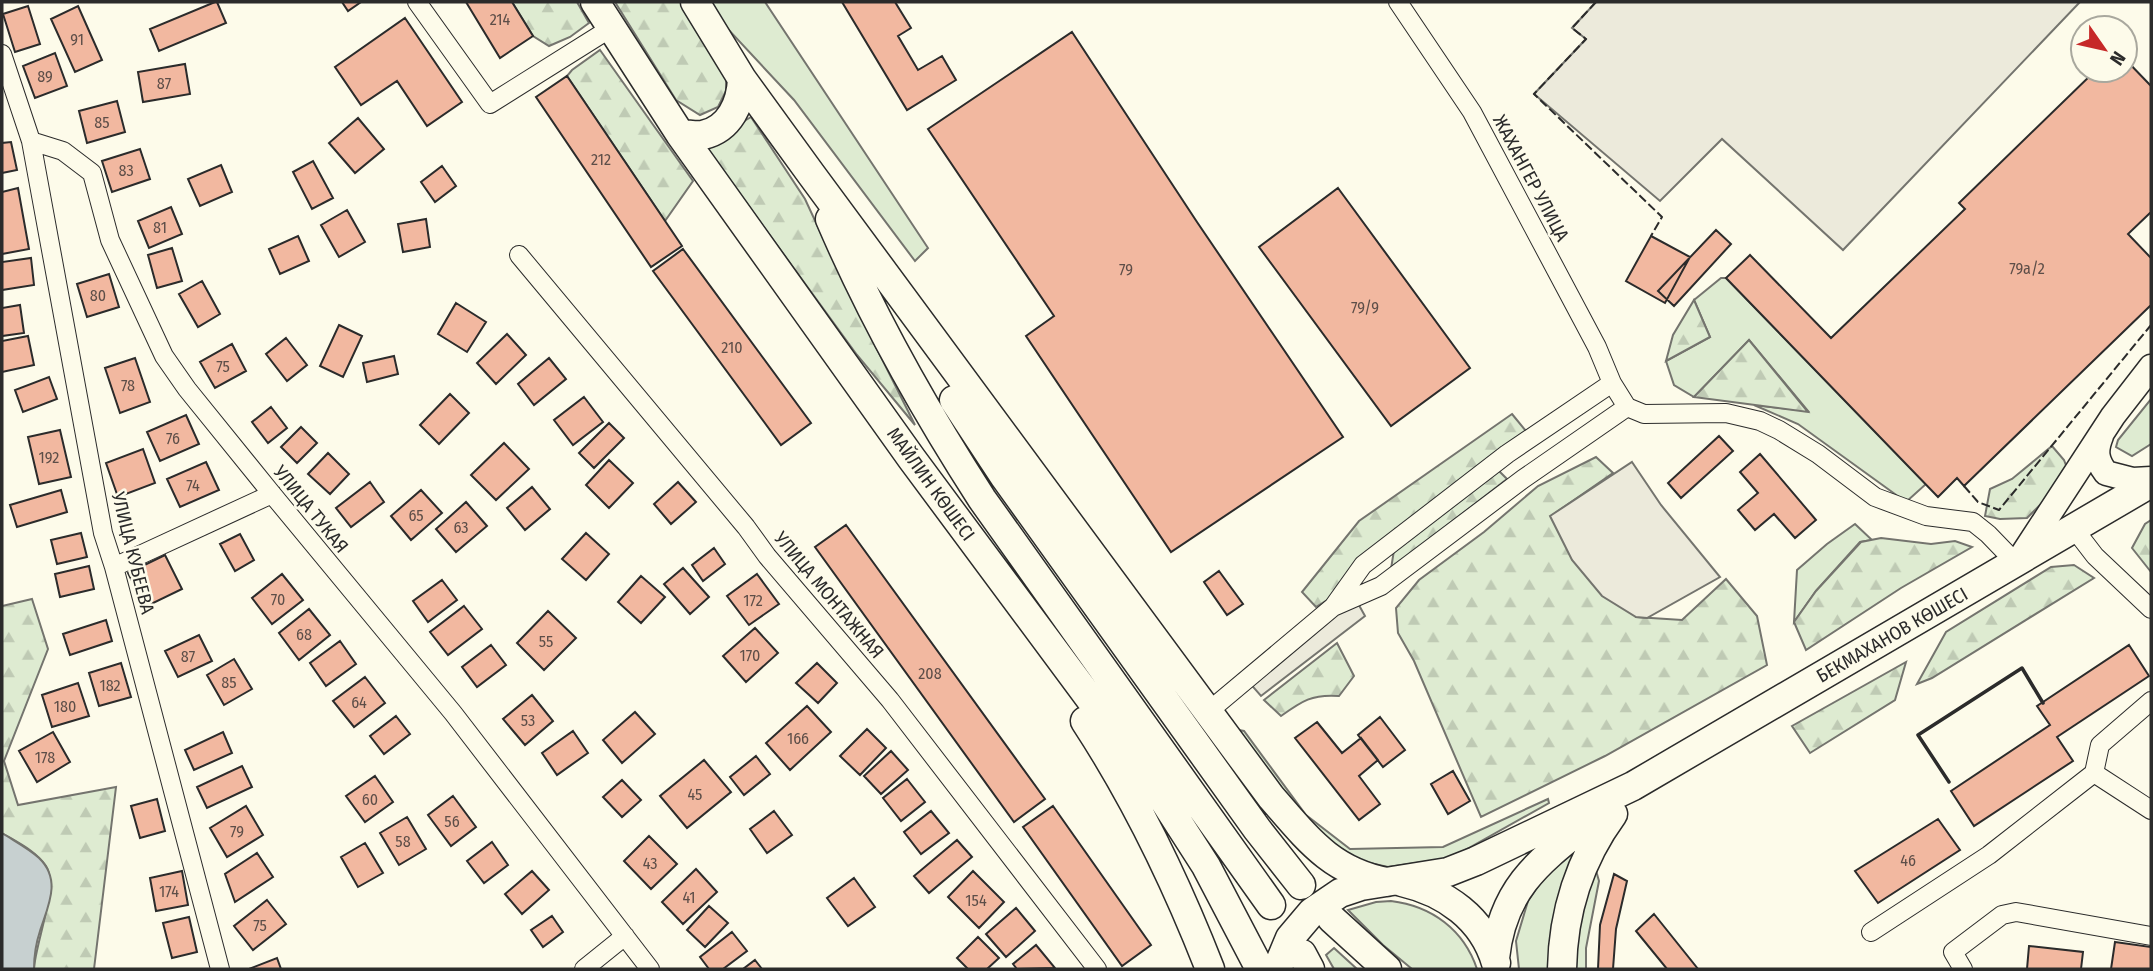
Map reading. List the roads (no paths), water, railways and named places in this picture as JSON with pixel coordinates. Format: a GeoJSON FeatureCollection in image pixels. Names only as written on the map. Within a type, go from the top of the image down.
{"type":"FeatureCollection","features":[{"type":"Feature","properties":{"kind":"main road","name":"МАЙЛИН КӨШЕСІ"},"geometry":{"type":"LineString","coordinates":[[595,2],[680,134],[912,459],[1154,785],[1206,866],[1260,969]]}},
{"type":"Feature","properties":{"kind":"main road","name":"МАЙЛИН КӨШЕСІ"},"geometry":{"type":"LineString","coordinates":[[695,2],[742,79],[1271,797],[1316,849],[1332,861],[1360,876],[1427,888],[1467,915],[1483,934],[1496,963]]}},
{"type":"Feature","properties":{"kind":"main road"},"geometry":{"type":"LineString","coordinates":[[680,134],[702,135],[720,128],[736,111],[742,79]]}},
{"type":"Feature","properties":{"kind":"main road","name":"МАЙЛИН КӨШЕСІ"},"geometry":{"type":"LineString","coordinates":[[811,174],[1004,476],[1257,829],[1301,885]]}},
{"type":"Feature","properties":{"kind":"main road","name":"МАЙЛИН КӨШЕСІ"},"geometry":{"type":"LineString","coordinates":[[811,174],[858,284],[904,373],[946,443],[982,499],[1271,905]]}},
{"type":"Feature","properties":{"kind":"main road"},"geometry":{"type":"LineString","coordinates":[[2017,564],[2102,434],[2151,367]]}},
{"type":"Feature","properties":{"kind":"main road"},"geometry":{"type":"LineString","coordinates":[[2102,434],[2097,447],[2097,457],[2106,473],[2133,480],[2151,481]]}},
{"type":"Feature","properties":{"kind":"main road"},"geometry":{"type":"LineString","coordinates":[[912,459],[1112,763],[1162,858],[1210,969]]}},
{"type":"Feature","properties":{"kind":"main road","name":"БЕКМАХАНОВ КӨШЕСІ"},"geometry":{"type":"LineString","coordinates":[[1277,969],[1290,938],[1312,912],[1340,893],[1361,886],[1448,872],[1633,786],[2075,530],[2151,481]]}},
{"type":"Feature","properties":{"kind":"main road"},"geometry":{"type":"LineString","coordinates":[[1562,969],[1562,951],[1570,904],[1580,874],[1595,838],[1633,786]]}},
{"type":"Feature","properties":{"kind":"main road","name":"БЕКМАХАНОВ КӨШЕСІ"},"geometry":{"type":"LineString","coordinates":[[1496,963],[1499,927],[1505,911],[1534,867],[1633,786]]}},
{"type":"Feature","properties":{"kind":"main road"},"geometry":{"type":"LineString","coordinates":[[1332,919],[1387,969]]}},
{"type":"Feature","properties":{"kind":"street"},"geometry":{"type":"LineString","coordinates":[[417,2],[491,104],[611,28]]}},
{"type":"Feature","properties":{"kind":"street","name":"ЖАХАНГЕР УЛИЦА"},"geometry":{"type":"LineString","coordinates":[[1398,2],[1472,112],[1597,347],[1612,383],[1627,407]]}},
{"type":"Feature","properties":{"kind":"street"},"geometry":{"type":"LineString","coordinates":[[2,54],[31,141]]}},
{"type":"Feature","properties":{"kind":"street","name":"УЛИЦА ТУКАЯ"},"geometry":{"type":"LineString","coordinates":[[31,141],[63,151],[92,173],[110,240],[164,356],[187,390],[453,713],[650,969]]}},
{"type":"Feature","properties":{"kind":"street","name":"УЛИЦА КУБЕЕВА"},"geometry":{"type":"LineString","coordinates":[[31,141],[103,533],[220,969]]}},
{"type":"Feature","properties":{"kind":"street","name":"УЛИЦА МОНТАЖНАЯ"},"geometry":{"type":"LineString","coordinates":[[519,255],[746,527],[766,556],[890,700],[1097,969]]}},
{"type":"Feature","properties":{"kind":"street"},"geometry":{"type":"LineString","coordinates":[[1209,711],[1333,607],[1363,565],[1507,454],[1612,383]]}},
{"type":"Feature","properties":{"kind":"street"},"geometry":{"type":"LineString","coordinates":[[1333,607],[1381,586],[1523,479],[1627,407],[1644,414],[1726,413],[1760,421],[1818,454],[1875,497],[1926,516],[1973,522],[2017,564]]}},
{"type":"Feature","properties":{"kind":"street"},"geometry":{"type":"LineString","coordinates":[[114,567],[272,494]]}},
{"type":"Feature","properties":{"kind":"street"},"geometry":{"type":"LineString","coordinates":[[2075,530],[2095,556],[2151,609]]}},
{"type":"Feature","properties":{"kind":"street"},"geometry":{"type":"LineString","coordinates":[[1871,932],[1989,855],[2094,773],[2099,745],[2151,701]]}},
{"type":"Feature","properties":{"kind":"street"},"geometry":{"type":"LineString","coordinates":[[2094,773],[2151,810]]}},
{"type":"Feature","properties":{"kind":"street"},"geometry":{"type":"LineString","coordinates":[[1963,969],[1954,952],[2003,915],[2016,912],[2151,936]]}},
{"type":"Feature","properties":{"kind":"street"},"geometry":{"type":"LineString","coordinates":[[584,969],[625,936]]}}]}
